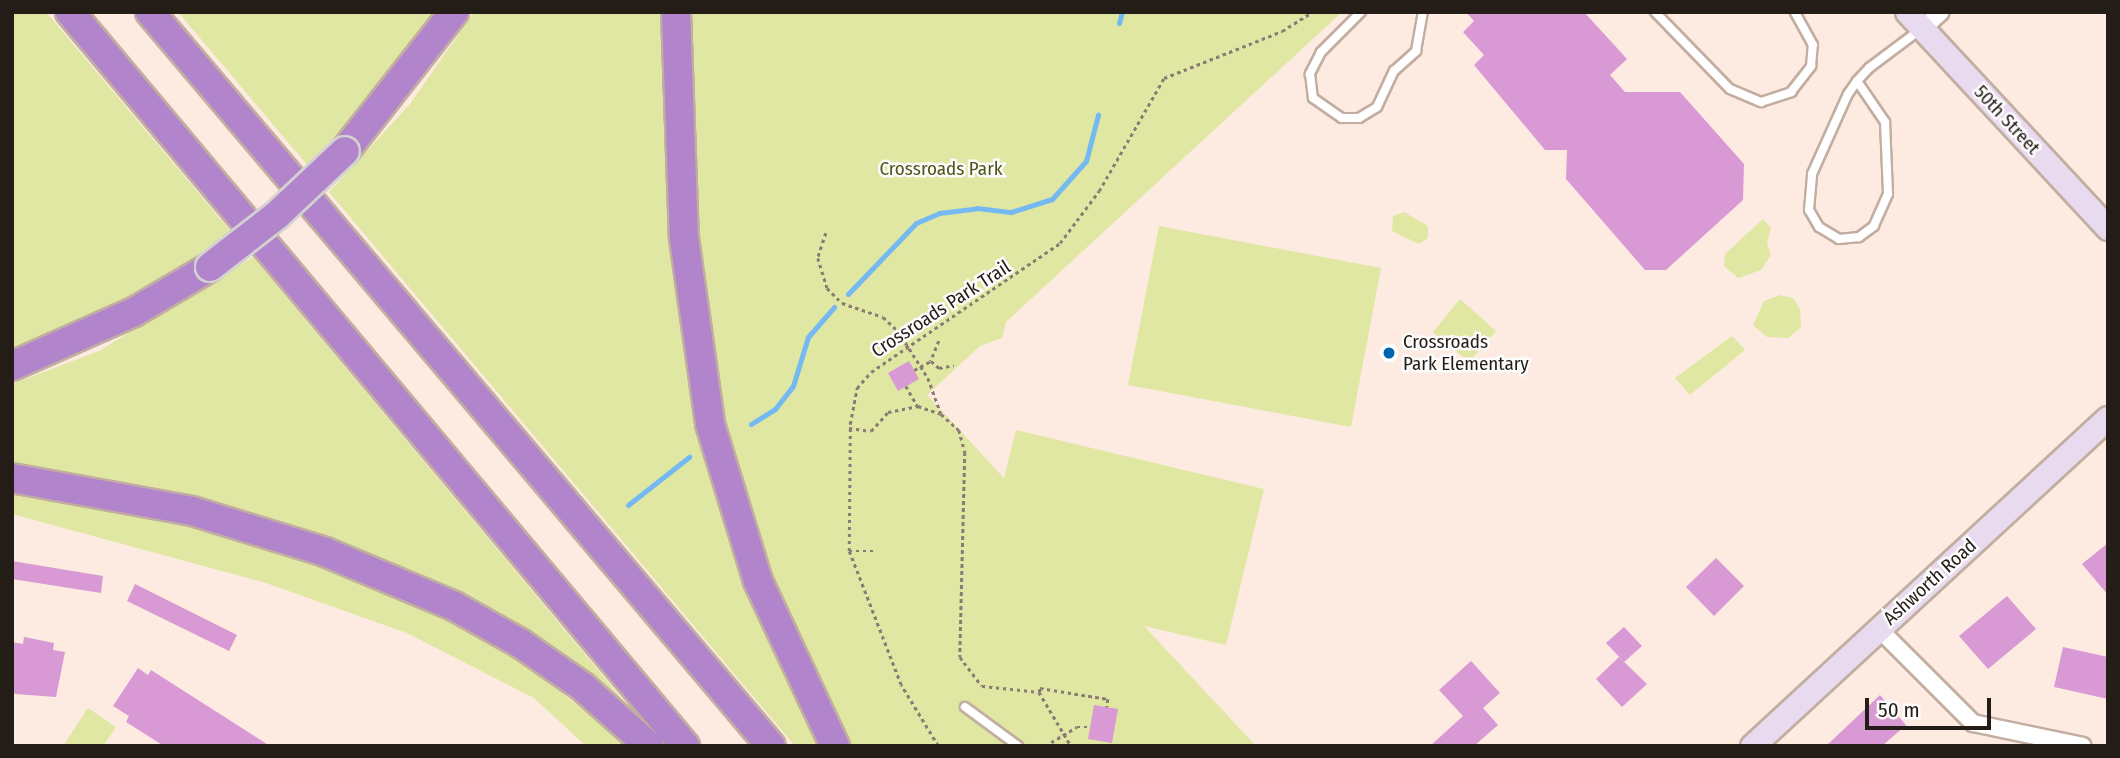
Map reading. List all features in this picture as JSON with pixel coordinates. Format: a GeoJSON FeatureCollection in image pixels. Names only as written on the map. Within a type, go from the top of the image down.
{"type":"FeatureCollection","features":[{"type":"Feature","properties":{"kind":"highway"},"geometry":{"type":"LineString","coordinates":[[70,12],[685,746]]}},
{"type":"Feature","properties":{"kind":"highway"},"geometry":{"type":"LineString","coordinates":[[150,12],[771,746]]}},
{"type":"Feature","properties":{"kind":"highway"},"geometry":{"type":"LineString","coordinates":[[12,366],[134,312],[210,267],[277,215],[345,151],[454,12]]}},
{"type":"Feature","properties":{"kind":"highway"},"geometry":{"type":"LineString","coordinates":[[676,12],[684,239],[710,424],[758,581],[835,746]]}},
{"type":"Feature","properties":{"kind":"highway"},"geometry":{"type":"LineString","coordinates":[[12,478],[192,511],[325,552],[454,606],[520,643],[583,687],[649,746]]}},
{"type":"Feature","properties":{"kind":"main road","name":"50th Street"},"geometry":{"type":"LineString","coordinates":[[1914,20],[2108,228]]}},
{"type":"Feature","properties":{"kind":"main road","name":"Ashworth Road"},"geometry":{"type":"LineString","coordinates":[[1752,746],[2108,418]]}},
{"type":"Feature","properties":{"kind":"street"},"geometry":{"type":"LineString","coordinates":[[1914,20],[1941,12]]}},
{"type":"Feature","properties":{"kind":"street"},"geometry":{"type":"LineString","coordinates":[[1879,628],[1973,723],[2083,746]]}},
{"type":"Feature","properties":{"kind":"lane"},"geometry":{"type":"LineString","coordinates":[[1361,12],[1321,51],[1310,74],[1312,98],[1342,118],[1359,118],[1377,107],[1394,71],[1416,51],[1423,12]]}},
{"type":"Feature","properties":{"kind":"lane"},"geometry":{"type":"LineString","coordinates":[[1655,12],[1730,89],[1761,102],[1791,92],[1811,66],[1813,45],[1795,12]]}},
{"type":"Feature","properties":{"kind":"lane"},"geometry":{"type":"LineString","coordinates":[[1857,81],[1885,122],[1888,194],[1874,226],[1859,237],[1839,239],[1812,217],[1808,189],[1857,81],[1914,20]]}},
{"type":"Feature","properties":{"kind":"lane"},"geometry":{"type":"LineString","coordinates":[[965,706],[1018,746]]}},
{"type":"Feature","properties":{"kind":"path","name":"Crossroads Park Trail"},"geometry":{"type":"LineString","coordinates":[[938,746],[901,685],[849,551],[849,428],[863,380],[1016,276],[1067,235],[1164,78],[1282,31],[1313,12]]}},
{"type":"Feature","properties":{"kind":"path"},"geometry":{"type":"LineString","coordinates":[[826,233],[818,258],[827,288],[849,307],[883,317],[909,347],[921,366],[941,414]]}},
{"type":"Feature","properties":{"kind":"path"},"geometry":{"type":"LineString","coordinates":[[914,370],[931,361],[939,341]]}},
{"type":"Feature","properties":{"kind":"path"},"geometry":{"type":"LineString","coordinates":[[931,361],[939,368],[954,365]]}},
{"type":"Feature","properties":{"kind":"path"},"geometry":{"type":"LineString","coordinates":[[906,386],[918,406]]}},
{"type":"Feature","properties":{"kind":"path"},"geometry":{"type":"LineString","coordinates":[[849,428],[872,431],[888,412],[918,406],[941,414],[959,430],[965,452],[960,657],[982,686],[1039,692]]}},
{"type":"Feature","properties":{"kind":"path"},"geometry":{"type":"LineString","coordinates":[[849,551],[877,551]]}},
{"type":"Feature","properties":{"kind":"path"},"geometry":{"type":"LineString","coordinates":[[1039,692],[1040,688],[1108,699],[1107,707]]}},
{"type":"Feature","properties":{"kind":"path"},"geometry":{"type":"LineString","coordinates":[[1039,692],[1071,746]]}},
{"type":"Feature","properties":{"kind":"path"},"geometry":{"type":"LineString","coordinates":[[1045,746],[1065,735],[1090,727]]}},
{"type":"Feature","properties":{"kind":"green space"},"geometry":{"type":"Polygon","coordinates":[[[12,12],[46,12],[232,233],[154,285],[80,325],[12,352],[12,12]]]}},
{"type":"Feature","properties":{"kind":"green space"},"geometry":{"type":"Polygon","coordinates":[[[178,12],[437,12],[337,140],[309,167],[178,12]]]}},
{"type":"Feature","properties":{"kind":"green space"},"geometry":{"type":"Polygon","coordinates":[[[474,12],[666,12],[672,224],[762,621],[820,746],[795,746],[329,192],[410,104],[474,12]]]}},
{"type":"Feature","properties":{"kind":"green space","name":"Crossroads Park"},"geometry":{"type":"Polygon","coordinates":[[[684,12],[1342,12],[1006,322],[1002,338],[980,346],[927,395],[1004,478],[1016,430],[1264,489],[1226,645],[1144,626],[1256,746],[843,746],[786,627],[726,447],[700,298],[684,12]]]}},
{"type":"Feature","properties":{"kind":"green space"},"geometry":{"type":"Polygon","coordinates":[[[1404,212],[1428,226],[1428,238],[1419,244],[1392,231],[1393,216],[1404,212]]]}},
{"type":"Feature","properties":{"kind":"green space"},"geometry":{"type":"Polygon","coordinates":[[[1763,219],[1771,228],[1767,243],[1771,255],[1761,270],[1738,278],[1724,266],[1725,254],[1763,219]]]}},
{"type":"Feature","properties":{"kind":"green space"},"geometry":{"type":"Polygon","coordinates":[[[1159,226],[1381,268],[1351,427],[1128,385],[1159,226]]]}},
{"type":"Feature","properties":{"kind":"green space"},"geometry":{"type":"Polygon","coordinates":[[[253,257],[654,737],[450,596],[12,468],[12,384],[99,351],[253,257]]]}},
{"type":"Feature","properties":{"kind":"green space"},"geometry":{"type":"Polygon","coordinates":[[[1780,295],[1793,298],[1800,309],[1801,327],[1788,338],[1767,337],[1753,325],[1764,301],[1780,295]]]}},
{"type":"Feature","properties":{"kind":"green space"},"geometry":{"type":"Polygon","coordinates":[[[1460,299],[1496,331],[1469,362],[1433,332],[1460,299]]]}},
{"type":"Feature","properties":{"kind":"green space"},"geometry":{"type":"Polygon","coordinates":[[[1732,336],[1745,350],[1690,395],[1675,378],[1732,336]]]}},
{"type":"Feature","properties":{"kind":"green space"},"geometry":{"type":"Polygon","coordinates":[[[12,487],[231,533],[385,586],[494,641],[631,746],[586,746],[534,698],[407,633],[266,583],[12,514],[12,487]]]}},
{"type":"Feature","properties":{"kind":"green space"},"geometry":{"type":"Polygon","coordinates":[[[88,708],[116,727],[103,746],[63,746],[88,708]]]}},
{"type":"Feature","properties":{"kind":"building"},"geometry":{"type":"Polygon","coordinates":[[[1466,12],[1584,12],[1627,59],[1610,75],[1625,92],[1680,92],[1744,164],[1743,200],[1666,270],[1645,270],[1566,179],[1567,150],[1545,150],[1474,65],[1484,55],[1463,32],[1474,21],[1466,12]]]}},
{"type":"Feature","properties":{"kind":"building"},"geometry":{"type":"Polygon","coordinates":[[[909,361],[919,379],[898,391],[888,373],[909,361]]]}},
{"type":"Feature","properties":{"kind":"building"},"geometry":{"type":"Polygon","coordinates":[[[2108,543],[2108,595],[2082,564],[2108,543]]]}},
{"type":"Feature","properties":{"kind":"building"},"geometry":{"type":"Polygon","coordinates":[[[1716,558],[1744,586],[1714,616],[1686,587],[1716,558]]]}},
{"type":"Feature","properties":{"kind":"building"},"geometry":{"type":"Polygon","coordinates":[[[12,561],[103,576],[101,593],[12,579],[12,561]]]}},
{"type":"Feature","properties":{"kind":"building"},"geometry":{"type":"Polygon","coordinates":[[[135,584],[237,635],[229,651],[127,601],[135,584]]]}},
{"type":"Feature","properties":{"kind":"building"},"geometry":{"type":"Polygon","coordinates":[[[2007,596],[2036,629],[1988,669],[1959,636],[2007,596]]]}},
{"type":"Feature","properties":{"kind":"building"},"geometry":{"type":"Polygon","coordinates":[[[1624,627],[1642,646],[1624,662],[1606,643],[1624,627]]]}},
{"type":"Feature","properties":{"kind":"building"},"geometry":{"type":"Polygon","coordinates":[[[24,637],[54,643],[53,650],[65,652],[56,697],[15,694],[12,689],[12,642],[23,644],[24,637]]]}},
{"type":"Feature","properties":{"kind":"building"},"geometry":{"type":"Polygon","coordinates":[[[2063,647],[2108,657],[2108,699],[2054,687],[2063,647]]]}},
{"type":"Feature","properties":{"kind":"building"},"geometry":{"type":"Polygon","coordinates":[[[1619,657],[1647,684],[1622,707],[1596,679],[1619,657]]]}},
{"type":"Feature","properties":{"kind":"building"},"geometry":{"type":"Polygon","coordinates":[[[1471,661],[1500,693],[1483,708],[1498,725],[1474,746],[1430,746],[1463,716],[1439,690],[1471,661]]]}},
{"type":"Feature","properties":{"kind":"building"},"geometry":{"type":"Polygon","coordinates":[[[138,668],[148,675],[151,670],[270,746],[164,746],[126,722],[129,716],[113,706],[138,668]]]}},
{"type":"Feature","properties":{"kind":"building"},"geometry":{"type":"Polygon","coordinates":[[[1880,695],[1906,725],[1882,746],[1826,746],[1880,695]]]}},
{"type":"Feature","properties":{"kind":"building"},"geometry":{"type":"Polygon","coordinates":[[[1094,705],[1118,709],[1112,743],[1088,739],[1094,705]]]}},
{"type":"Feature","properties":{"kind":"waterway"},"geometry":{"type":"LineString","coordinates":[[1119,23],[1122,12]]}},
{"type":"Feature","properties":{"kind":"waterway"},"geometry":{"type":"LineString","coordinates":[[848,294],[916,223],[939,213],[977,208],[1011,212],[1052,199],[1086,161],[1098,115]]}},
{"type":"Feature","properties":{"kind":"waterway"},"geometry":{"type":"LineString","coordinates":[[751,424],[775,409],[793,386],[808,337],[834,307]]}},
{"type":"Feature","properties":{"kind":"waterway"},"geometry":{"type":"LineString","coordinates":[[628,505],[689,457]]}},
{"type":"Feature","properties":{"kind":"place","name":"Crossroads Park Elementary"},"geometry":{"type":"Point","coordinates":[1389,353]}}]}
